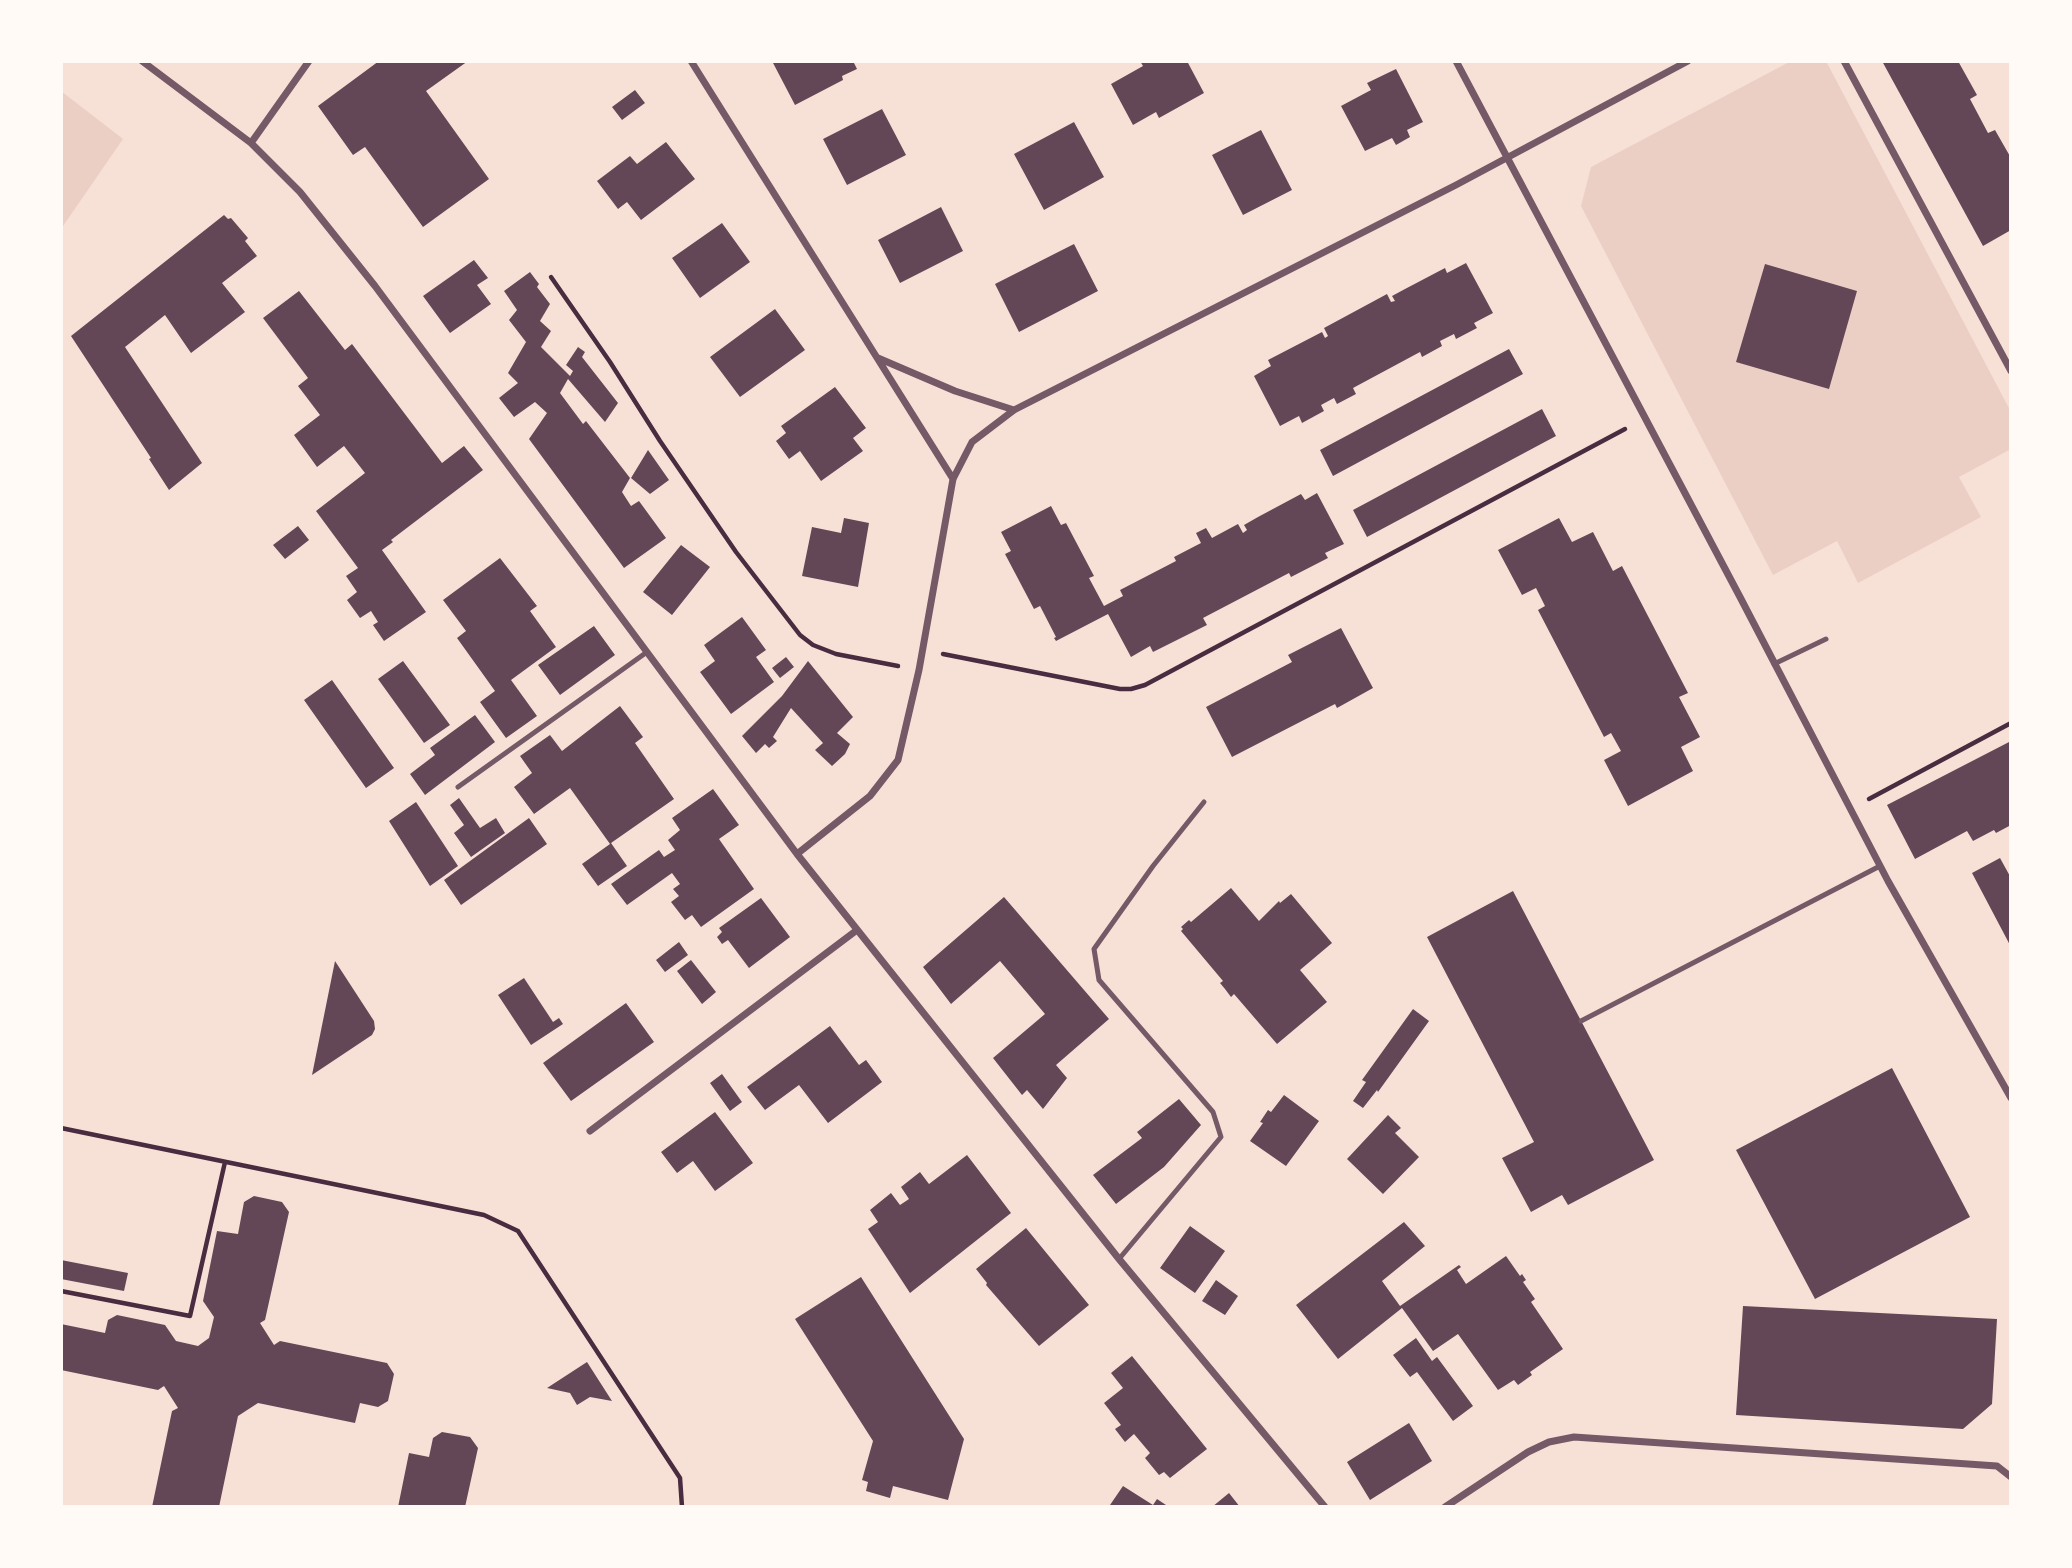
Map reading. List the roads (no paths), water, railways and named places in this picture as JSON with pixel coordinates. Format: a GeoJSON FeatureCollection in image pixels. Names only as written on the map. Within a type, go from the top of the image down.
{"type":"FeatureCollection","features":[{"type":"Feature","properties":{"kind":"street"},"geometry":{"type":"LineString","coordinates":[[142,61],[251,143],[300,192],[375,286],[797,854],[1119,1259],[1325,1507]]}},
{"type":"Feature","properties":{"kind":"street"},"geometry":{"type":"LineString","coordinates":[[251,143],[309,61]]}},
{"type":"Feature","properties":{"kind":"street"},"geometry":{"type":"LineString","coordinates":[[691,61],[953,479]]}},
{"type":"Feature","properties":{"kind":"street"},"geometry":{"type":"LineString","coordinates":[[1456,61],[1880,866],[2011,1098]]}},
{"type":"Feature","properties":{"kind":"street"},"geometry":{"type":"LineString","coordinates":[[797,854],[870,796],[898,760],[919,670],[953,479],[972,442],[1014,410],[1508,157],[1688,61]]}},
{"type":"Feature","properties":{"kind":"street"},"geometry":{"type":"LineString","coordinates":[[1844,61],[2011,371]]}},
{"type":"Feature","properties":{"kind":"street"},"geometry":{"type":"LineString","coordinates":[[878,358],[955,391],[1014,410]]}},
{"type":"Feature","properties":{"kind":"street"},"geometry":{"type":"LineString","coordinates":[[590,1131],[857,930]]}},
{"type":"Feature","properties":{"kind":"street"},"geometry":{"type":"LineString","coordinates":[[1444,1507],[1528,1452],[1549,1442],[1574,1437],[1997,1466],[2011,1476]]}},
{"type":"Feature","properties":{"kind":"lane"},"geometry":{"type":"LineString","coordinates":[[1774,664],[1826,639]]}},
{"type":"Feature","properties":{"kind":"lane"},"geometry":{"type":"LineString","coordinates":[[458,788],[647,652]]}},
{"type":"Feature","properties":{"kind":"lane"},"geometry":{"type":"LineString","coordinates":[[1119,1259],[1221,1137],[1213,1112],[1099,980],[1094,949],[1153,866],[1204,802]]}},
{"type":"Feature","properties":{"kind":"lane"},"geometry":{"type":"LineString","coordinates":[[1581,1021],[1880,866]]}}]}
